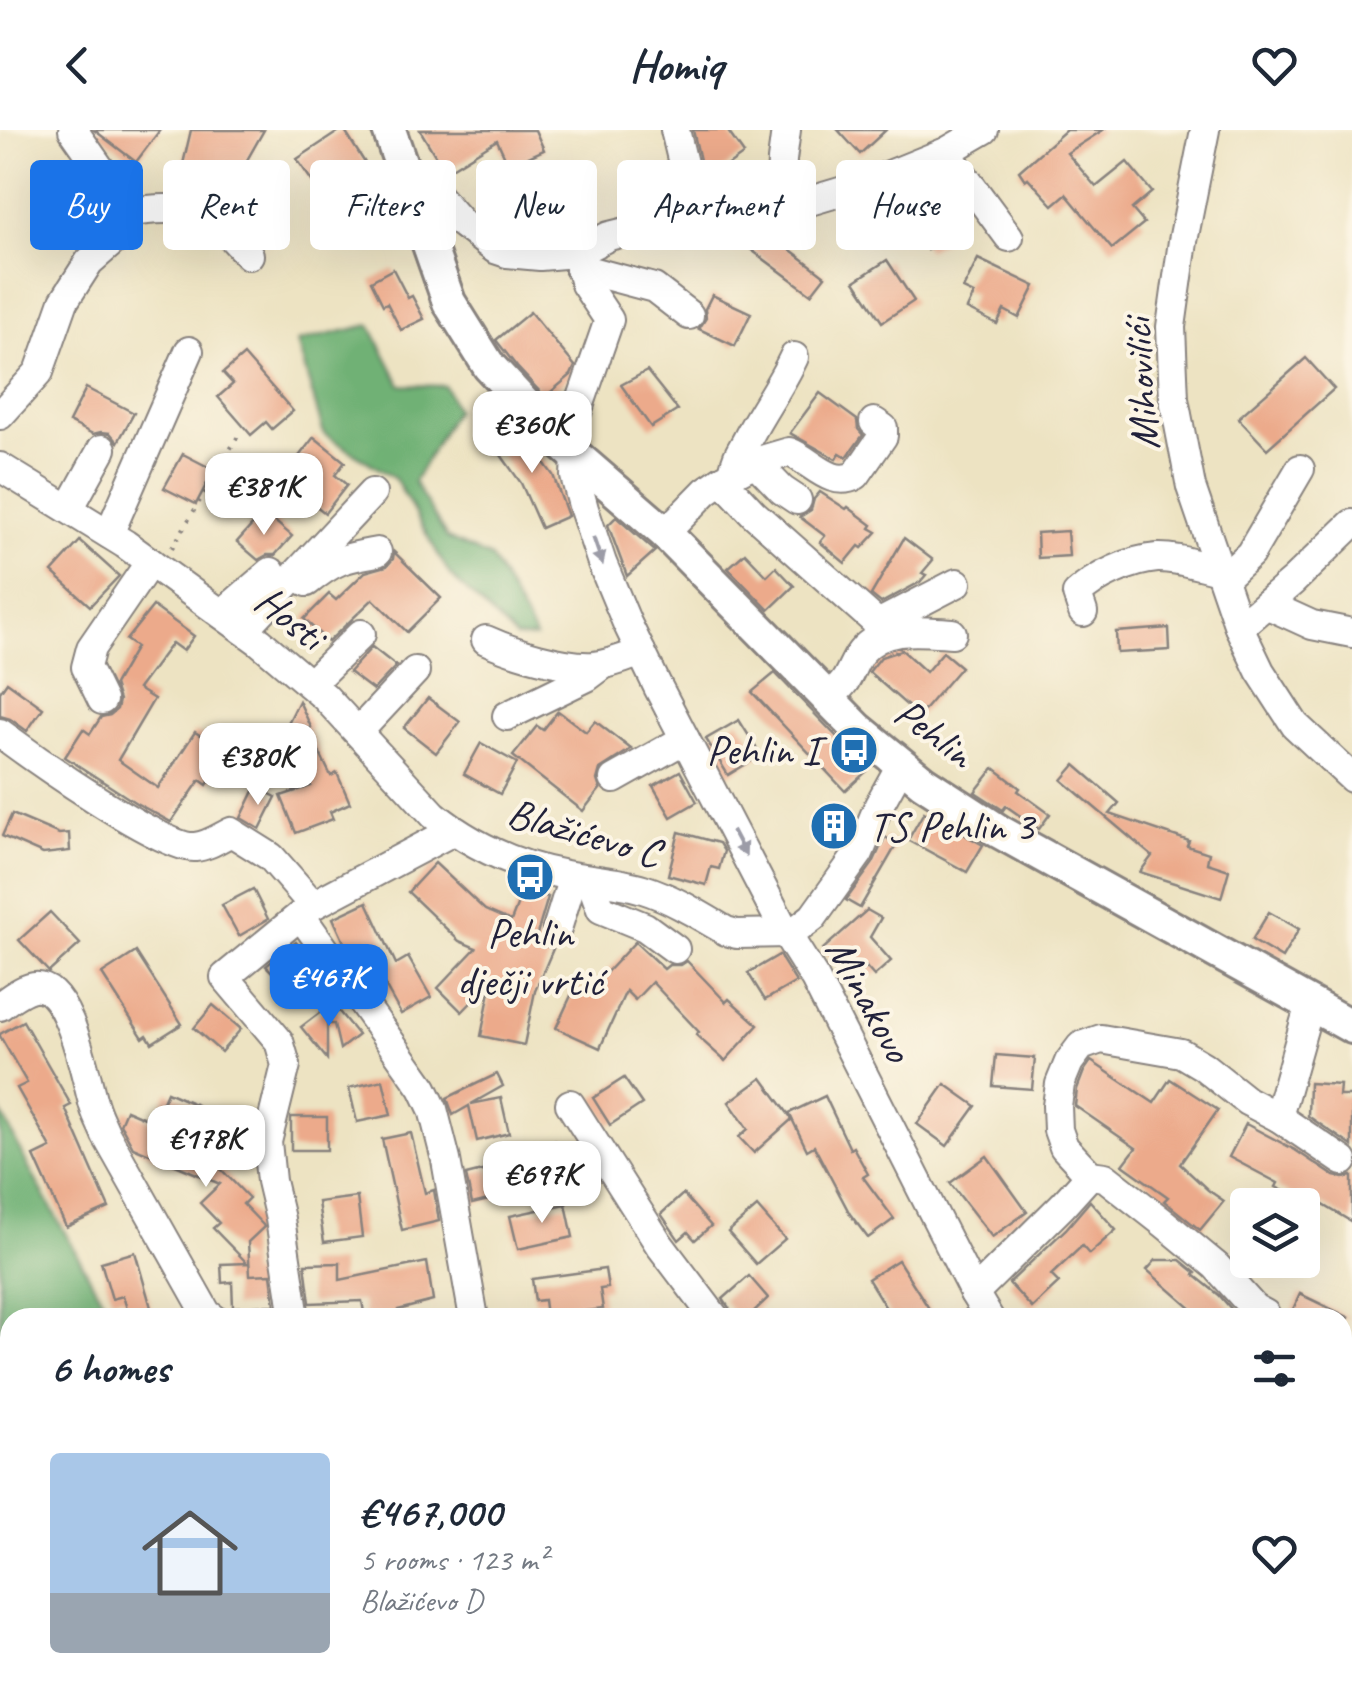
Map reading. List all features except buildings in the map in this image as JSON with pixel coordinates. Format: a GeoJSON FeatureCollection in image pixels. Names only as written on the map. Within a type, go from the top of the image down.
{"type":"FeatureCollection","features":[{"type":"Feature","properties":{"kind":"main road","name":"Pehlin"},"geometry":{"type":"LineString","coordinates":[[390,130],[400,160]]}},
{"type":"Feature","properties":{"kind":"main road","name":"Pehlin"},"geometry":{"type":"LineString","coordinates":[[431,250],[449,302],[490,366],[568,450],[665,533],[858,729],[901,766],[1000,832],[1352,1027]]}},
{"type":"Feature","properties":{"kind":"street"},"geometry":{"type":"LineString","coordinates":[[73,130],[93,160]]}},
{"type":"Feature","properties":{"kind":"street"},"geometry":{"type":"LineString","coordinates":[[675,130],[682,160]]}},
{"type":"Feature","properties":{"kind":"street"},"geometry":{"type":"LineString","coordinates":[[782,160],[786,130]]}},
{"type":"Feature","properties":{"kind":"street","name":"Mihovilići"},"geometry":{"type":"LineString","coordinates":[[1205,130],[1171,327],[1174,400],[1191,487],[1240,627]]}},
{"type":"Feature","properties":{"kind":"street"},"geometry":{"type":"LineString","coordinates":[[816,199],[867,184],[957,142],[1009,237]]}},
{"type":"Feature","properties":{"kind":"street"},"geometry":{"type":"LineString","coordinates":[[143,209],[186,210],[220,225],[248,255]]}},
{"type":"Feature","properties":{"kind":"street"},"geometry":{"type":"LineString","coordinates":[[456,216],[495,249],[577,261],[654,288],[689,314]]}},
{"type":"Feature","properties":{"kind":"street"},"geometry":{"type":"LineString","coordinates":[[577,261],[617,234]]}},
{"type":"Feature","properties":{"kind":"street"},"geometry":{"type":"LineString","coordinates":[[0,415],[40,372],[64,301],[102,250]]}},
{"type":"Feature","properties":{"kind":"street"},"geometry":{"type":"LineString","coordinates":[[571,250],[585,284],[609,320],[573,424],[568,450],[602,563],[684,739],[786,933]]}},
{"type":"Feature","properties":{"kind":"street"},"geometry":{"type":"LineString","coordinates":[[109,534],[189,350]]}},
{"type":"Feature","properties":{"kind":"street"},"geometry":{"type":"LineString","coordinates":[[794,357],[736,455],[737,472],[754,514],[878,624],[957,584]]}},
{"type":"Feature","properties":{"kind":"street"},"geometry":{"type":"LineString","coordinates":[[665,533],[706,492],[737,472],[788,452],[832,477],[850,479],[866,463],[882,436],[884,428],[874,422]]}},
{"type":"Feature","properties":{"kind":"street"},"geometry":{"type":"LineString","coordinates":[[69,510],[102,449]]}},
{"type":"Feature","properties":{"kind":"street","name":"Hosti"},"geometry":{"type":"LineString","coordinates":[[0,466],[158,560],[310,684],[410,791],[454,831]]}},
{"type":"Feature","properties":{"kind":"street"},"geometry":{"type":"LineString","coordinates":[[1083,612],[1078,594],[1082,590],[1113,571],[1138,563],[1158,558],[1221,574],[1250,554],[1300,468]]}},
{"type":"Feature","properties":{"kind":"street"},"geometry":{"type":"LineString","coordinates":[[737,472],[797,500]]}},
{"type":"Feature","properties":{"kind":"street"},"geometry":{"type":"LineString","coordinates":[[239,627],[372,493]]}},
{"type":"Feature","properties":{"kind":"street"},"geometry":{"type":"LineString","coordinates":[[1352,524],[1240,627],[1260,671],[1295,725],[1352,778]]}},
{"type":"Feature","properties":{"kind":"street"},"geometry":{"type":"LineString","coordinates":[[239,627],[326,566],[341,558],[377,552]]}},
{"type":"Feature","properties":{"kind":"street"},"geometry":{"type":"LineString","coordinates":[[102,700],[86,667],[91,648],[158,560]]}},
{"type":"Feature","properties":{"kind":"street"},"geometry":{"type":"LineString","coordinates":[[239,627],[271,572]]}},
{"type":"Feature","properties":{"kind":"street"},"geometry":{"type":"LineString","coordinates":[[1266,604],[1312,625],[1352,634]]}},
{"type":"Feature","properties":{"kind":"street"},"geometry":{"type":"LineString","coordinates":[[828,699],[843,684],[859,654],[873,641],[906,631],[952,632]]}},
{"type":"Feature","properties":{"kind":"street"},"geometry":{"type":"LineString","coordinates":[[310,684],[361,634]]}},
{"type":"Feature","properties":{"kind":"street"},"geometry":{"type":"LineString","coordinates":[[486,640],[510,651],[591,666],[641,652]]}},
{"type":"Feature","properties":{"kind":"street"},"geometry":{"type":"LineString","coordinates":[[507,716],[588,677],[606,664]]}},
{"type":"Feature","properties":{"kind":"street"},"geometry":{"type":"LineString","coordinates":[[358,732],[415,671]]}},
{"type":"Feature","properties":{"kind":"street"},"geometry":{"type":"LineString","coordinates":[[0,733],[54,772],[166,840],[192,848],[230,832],[271,857],[433,1109],[472,1308]]}},
{"type":"Feature","properties":{"kind":"street"},"geometry":{"type":"LineString","coordinates":[[614,779],[684,739]]}},
{"type":"Feature","properties":{"kind":"street","name":"Minakovo"},"geometry":{"type":"LineString","coordinates":[[901,766],[859,853],[813,917],[786,933],[815,979],[983,1308]]}},
{"type":"Feature","properties":{"kind":"street","name":"Blažićevo C"},"geometry":{"type":"LineString","coordinates":[[294,1308],[267,1142],[286,1065],[279,1042],[225,977],[307,910],[454,831],[506,858],[659,894],[726,931],[786,933]]}},
{"type":"Feature","properties":{"kind":"street"},"geometry":{"type":"LineString","coordinates":[[557,929],[581,878]]}},
{"type":"Feature","properties":{"kind":"street"},"geometry":{"type":"LineString","coordinates":[[581,878],[601,909],[646,927],[674,950]]}},
{"type":"Feature","properties":{"kind":"street"},"geometry":{"type":"LineString","coordinates":[[0,1006],[33,987],[44,988],[55,997],[70,1023],[94,1108],[106,1135],[204,1308]]}},
{"type":"Feature","properties":{"kind":"street"},"geometry":{"type":"LineString","coordinates":[[1278,1116],[1310,1004]]}},
{"type":"Feature","properties":{"kind":"street"},"geometry":{"type":"LineString","coordinates":[[1254,1308],[1216,1266],[1106,1177],[1090,1175],[1064,1147],[1058,1130],[1057,1106],[1060,1084],[1070,1062],[1082,1046],[1101,1039],[1182,1053],[1246,1101],[1278,1116],[1343,1161]]}},
{"type":"Feature","properties":{"kind":"street"},"geometry":{"type":"LineString","coordinates":[[570,1104],[660,1244],[708,1308]]}},
{"type":"Feature","properties":{"kind":"street"},"geometry":{"type":"LineString","coordinates":[[974,1292],[1090,1175]]}},
{"type":"Feature","properties":{"kind":"path"},"geometry":{"type":"LineString","coordinates":[[158,560],[241,431]]}},
{"type":"Feature","properties":{"kind":"green space"},"geometry":{"type":"Polygon","coordinates":[[[370,325],[401,385],[445,386],[455,410],[414,482],[447,538],[491,558],[536,638],[516,638],[450,575],[395,479],[324,434],[297,342],[370,325]]]}},
{"type":"Feature","properties":{"kind":"green space"},"geometry":{"type":"Polygon","coordinates":[[[0,1110],[107,1308],[0,1308],[0,1110]]]}},
{"type":"Feature","properties":{"kind":"place","name":"Pehlin I"},"geometry":{"type":"Point","coordinates":[854,750]}},
{"type":"Feature","properties":{"kind":"place","name":"TS Pehlin 3"},"geometry":{"type":"Point","coordinates":[834,826]}},
{"type":"Feature","properties":{"kind":"place","name":"Pehlin dječji vrtić"},"geometry":{"type":"Point","coordinates":[530,877]}}]}
